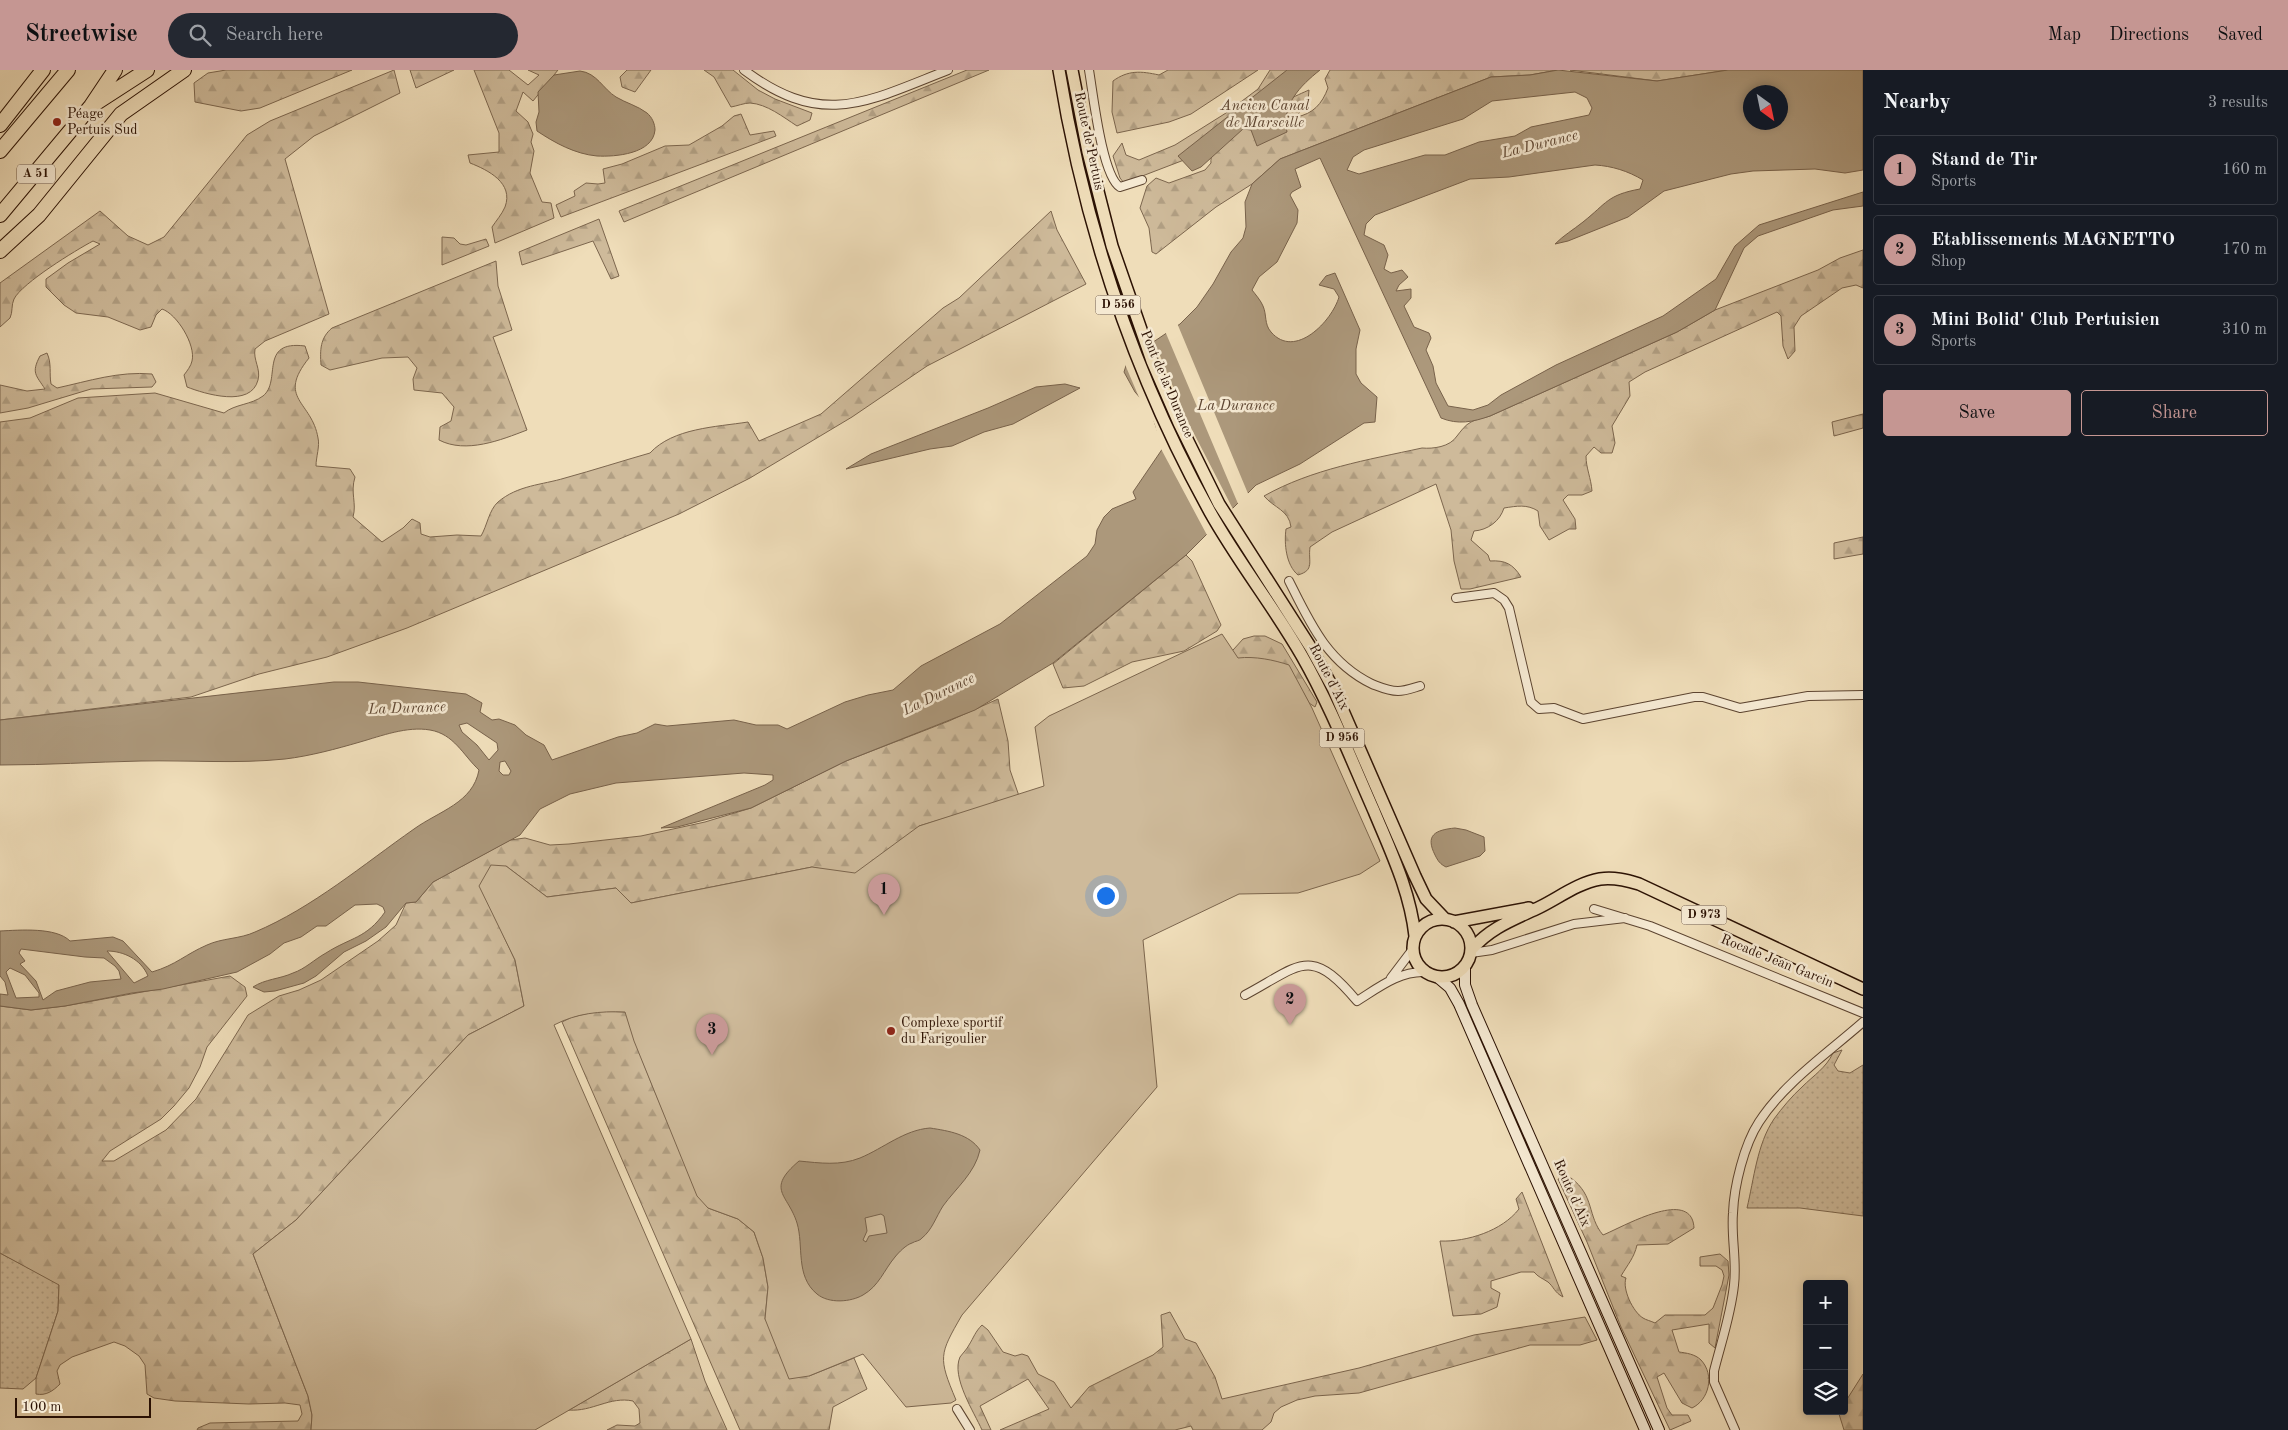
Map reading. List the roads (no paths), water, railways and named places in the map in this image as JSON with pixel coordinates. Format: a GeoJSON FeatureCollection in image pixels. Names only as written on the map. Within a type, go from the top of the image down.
{"type":"FeatureCollection","features":[{"type":"Feature","properties":{"kind":"highway"},"geometry":{"type":"LineString","coordinates":[[0,125],[44,70]]}},
{"type":"Feature","properties":{"kind":"highway"},"geometry":{"type":"LineString","coordinates":[[0,151],[68,70]]}},
{"type":"Feature","properties":{"kind":"highway","name":"A 51"},"geometry":{"type":"LineString","coordinates":[[0,215],[91,106],[115,70]]}},
{"type":"Feature","properties":{"kind":"highway"},"geometry":{"type":"LineString","coordinates":[[91,106],[147,70]]}},
{"type":"Feature","properties":{"kind":"highway"},"geometry":{"type":"LineString","coordinates":[[0,251],[39,214],[121,114],[184,70]]}},
{"type":"Feature","properties":{"kind":"main road","name":"Route de Pertuis"},"geometry":{"type":"LineString","coordinates":[[1059,70],[1071,135],[1091,218]]}},
{"type":"Feature","properties":{"kind":"main road","name":"Route de Pertuis"},"geometry":{"type":"LineString","coordinates":[[1072,70],[1088,152],[1104,214]]}},
{"type":"Feature","properties":{"kind":"main road","name":"Pont de la Durance"},"geometry":{"type":"LineString","coordinates":[[1104,214],[1133,309],[1163,387],[1212,489],[1246,548]]}},
{"type":"Feature","properties":{"kind":"main road","name":"Pont de la Durance"},"geometry":{"type":"LineString","coordinates":[[1091,218],[1109,280],[1151,392],[1198,490],[1236,554]]}},
{"type":"Feature","properties":{"kind":"main road","name":"Route d'Aix"},"geometry":{"type":"LineString","coordinates":[[1246,548],[1324,670],[1426,899],[1450,920]]}},
{"type":"Feature","properties":{"kind":"main road","name":"Route d'Aix"},"geometry":{"type":"LineString","coordinates":[[1236,554],[1300,653],[1322,694],[1398,867],[1410,904],[1415,936]]}},
{"type":"Feature","properties":{"kind":"main road","name":"Rocade Jean Garcin"},"geometry":{"type":"LineString","coordinates":[[1471,951],[1482,938],[1500,925],[1566,892],[1591,882],[1617,878],[1628,880],[1863,989]]}},
{"type":"Feature","properties":{"kind":"main road","name":"Rocade Jean Garcin"},"geometry":{"type":"LineString","coordinates":[[1450,920],[1543,905]]}},
{"type":"Feature","properties":{"kind":"main road"},"geometry":{"type":"LineString","coordinates":[[1450,920],[1465,930],[1471,951],[1465,967],[1452,976],[1437,978],[1425,972],[1416,962],[1413,949],[1415,936],[1430,921],[1450,920]]}},
{"type":"Feature","properties":{"kind":"main road","name":"Route d'Aix"},"geometry":{"type":"LineString","coordinates":[[1465,967],[1465,985],[1472,1005],[1658,1430]]}},
{"type":"Feature","properties":{"kind":"main road","name":"Route d'Aix"},"geometry":{"type":"LineString","coordinates":[[1437,978],[1450,988],[1459,1004],[1644,1430]]}},
{"type":"Feature","properties":{"kind":"street"},"geometry":{"type":"LineString","coordinates":[[744,70],[764,85],[787,96],[800,101],[829,106],[876,99],[948,70]]}},
{"type":"Feature","properties":{"kind":"street"},"geometry":{"type":"LineString","coordinates":[[1089,70],[1104,156],[1113,177],[1120,187],[1142,180]]}},
{"type":"Feature","properties":{"kind":"street"},"geometry":{"type":"LineString","coordinates":[[1289,581],[1317,635],[1341,663],[1364,680],[1384,689],[1398,691],[1420,686]]}},
{"type":"Feature","properties":{"kind":"street"},"geometry":{"type":"LineString","coordinates":[[1456,598],[1494,593],[1504,600],[1509,608],[1531,702],[1539,708],[1559,710],[1578,719],[1694,696],[1740,708],[1808,696],[1863,695]]}},
{"type":"Feature","properties":{"kind":"street","name":"Rocade Jean Garcin"},"geometry":{"type":"LineString","coordinates":[[1594,909],[1629,918],[1863,1013]]}},
{"type":"Feature","properties":{"kind":"street"},"geometry":{"type":"LineString","coordinates":[[1471,951],[1492,950],[1574,924],[1629,918]]}},
{"type":"Feature","properties":{"kind":"street"},"geometry":{"type":"LineString","coordinates":[[1388,982],[1413,949]]}},
{"type":"Feature","properties":{"kind":"street"},"geometry":{"type":"LineString","coordinates":[[1245,995],[1293,968],[1305,964],[1325,969],[1357,1001],[1388,982],[1410,972],[1425,972]]}},
{"type":"Feature","properties":{"kind":"street"},"geometry":{"type":"LineString","coordinates":[[1735,1430],[1714,1382],[1714,1371],[1734,1288],[1732,1213],[1737,1182],[1751,1135],[1760,1120],[1797,1078],[1863,1022]]}},
{"type":"Feature","properties":{"kind":"street"},"geometry":{"type":"LineString","coordinates":[[957,1409],[970,1430]]}},
{"type":"Feature","properties":{"kind":"water","name":"Ancien Canal de Marseille"},"geometry":{"type":"Polygon","coordinates":[[[1287,70],[1320,70],[1294,97],[1287,113],[1287,132],[1257,146],[1251,130],[1243,129],[1201,167],[1192,171],[1178,156],[1287,70]]]}},
{"type":"Feature","properties":{"kind":"water","name":"La Durance"},"geometry":{"type":"Polygon","coordinates":[[[1558,70],[1657,81],[1728,70],[1863,70],[1863,170],[1845,173],[1815,169],[1753,171],[1731,174],[1664,191],[1628,217],[1568,241],[1555,244],[1614,197],[1640,189],[1643,180],[1608,166],[1595,165],[1509,177],[1470,179],[1375,215],[1366,224],[1364,235],[1384,245],[1388,255],[1384,269],[1391,273],[1402,270],[1408,277],[1399,285],[1396,291],[1411,289],[1411,298],[1404,306],[1414,327],[1429,333],[1431,338],[1426,350],[1433,366],[1436,383],[1448,406],[1473,410],[1488,405],[1501,395],[1556,365],[1663,316],[1716,279],[1735,246],[1759,225],[1863,192],[1863,206],[1833,210],[1758,236],[1744,248],[1715,310],[1677,332],[1490,416],[1459,422],[1441,418],[1320,158],[1295,169],[1301,187],[1290,195],[1298,210],[1297,223],[1277,262],[1259,277],[1252,290],[1263,306],[1267,326],[1271,332],[1281,340],[1291,342],[1301,340],[1321,326],[1335,307],[1339,297],[1334,289],[1319,285],[1326,276],[1335,273],[1360,330],[1356,349],[1356,374],[1361,383],[1377,397],[1375,422],[1364,423],[1300,464],[1256,485],[1186,555],[1053,663],[975,710],[846,761],[751,808],[677,827],[661,828],[765,785],[773,780],[773,775],[744,773],[616,783],[570,794],[540,809],[520,835],[433,882],[416,902],[406,903],[386,927],[366,941],[344,952],[316,976],[304,983],[264,992],[253,987],[262,982],[297,971],[322,955],[365,933],[385,912],[383,907],[377,904],[355,905],[326,926],[317,926],[301,937],[284,943],[270,954],[237,972],[163,989],[65,1006],[31,1010],[0,1006],[0,994],[8,995],[5,982],[0,976],[0,931],[47,931],[56,933],[70,941],[113,937],[123,941],[152,972],[174,963],[200,948],[255,932],[297,911],[357,871],[414,829],[454,805],[470,791],[476,781],[479,770],[452,740],[438,732],[421,729],[394,732],[323,752],[285,759],[0,765],[0,720],[334,682],[358,682],[466,694],[482,703],[480,712],[492,720],[499,719],[515,725],[526,735],[544,745],[552,760],[618,737],[637,733],[655,724],[667,726],[734,720],[756,725],[778,725],[787,729],[845,702],[893,690],[921,666],[1000,624],[1087,556],[1095,544],[1097,530],[1104,517],[1112,509],[1136,499],[1133,492],[1163,448],[1150,409],[1135,392],[1124,372],[1128,359],[1180,324],[1197,307],[1213,284],[1231,252],[1243,238],[1246,227],[1245,202],[1252,184],[1280,159],[1491,77],[1530,75],[1558,70]],[[1575,92],[1492,101],[1463,119],[1364,150],[1353,157],[1347,170],[1359,174],[1425,155],[1445,155],[1479,142],[1515,136],[1531,127],[1589,115],[1592,108],[1587,98],[1575,92]],[[467,723],[459,725],[462,732],[477,745],[489,760],[498,750],[497,743],[467,723]],[[505,761],[500,762],[499,771],[503,775],[509,775],[511,771],[505,761]],[[21,949],[19,953],[25,961],[20,964],[36,981],[43,1000],[56,991],[90,982],[121,979],[119,971],[115,966],[104,958],[21,949]],[[107,951],[134,983],[148,976],[141,965],[125,954],[107,951]],[[10,968],[6,972],[16,998],[39,997],[39,993],[25,975],[10,968]]]}},
{"type":"Feature","properties":{"kind":"water"},"geometry":{"type":"Polygon","coordinates":[[[580,71],[591,75],[611,94],[640,108],[649,115],[655,130],[653,138],[648,144],[641,149],[623,155],[597,156],[581,153],[566,147],[537,131],[536,122],[539,112],[538,92],[554,75],[580,71]]]}},
{"type":"Feature","properties":{"kind":"water"},"geometry":{"type":"Polygon","coordinates":[[[1065,384],[1080,388],[1013,424],[984,432],[952,446],[930,449],[846,469],[871,454],[1036,387],[1065,384]]]}},
{"type":"Feature","properties":{"kind":"water"},"geometry":{"type":"Polygon","coordinates":[[[1455,828],[1484,837],[1485,851],[1480,856],[1446,867],[1439,862],[1435,855],[1431,843],[1432,838],[1437,832],[1455,828]]]}},
{"type":"Feature","properties":{"kind":"water"},"geometry":{"type":"Polygon","coordinates":[[[921,1129],[944,1130],[970,1140],[980,1150],[974,1166],[943,1206],[925,1235],[901,1251],[869,1291],[858,1297],[840,1301],[834,1301],[817,1294],[810,1287],[803,1270],[799,1232],[793,1213],[782,1192],[783,1179],[799,1161],[830,1163],[852,1161],[921,1129]],[[881,1214],[865,1218],[867,1231],[863,1240],[866,1242],[869,1236],[887,1233],[884,1216],[881,1214]]]}},
{"type":"Feature","properties":{"kind":"place","name":"Péage Pertuis Sud"},"geometry":{"type":"Point","coordinates":[57,122]}},
{"type":"Feature","properties":{"kind":"place","name":"Stand de Tir"},"geometry":{"type":"Point","coordinates":[884,915]}},
{"type":"Feature","properties":{"kind":"place","name":"Etablissements MAGNETTO"},"geometry":{"type":"Point","coordinates":[1290,1025]}},
{"type":"Feature","properties":{"kind":"place","name":"Complexe sportif du Farigoulier"},"geometry":{"type":"Point","coordinates":[891,1031]}},
{"type":"Feature","properties":{"kind":"place","name":"Mini Bolid' Club Pertuisien"},"geometry":{"type":"Point","coordinates":[712,1055]}}]}
